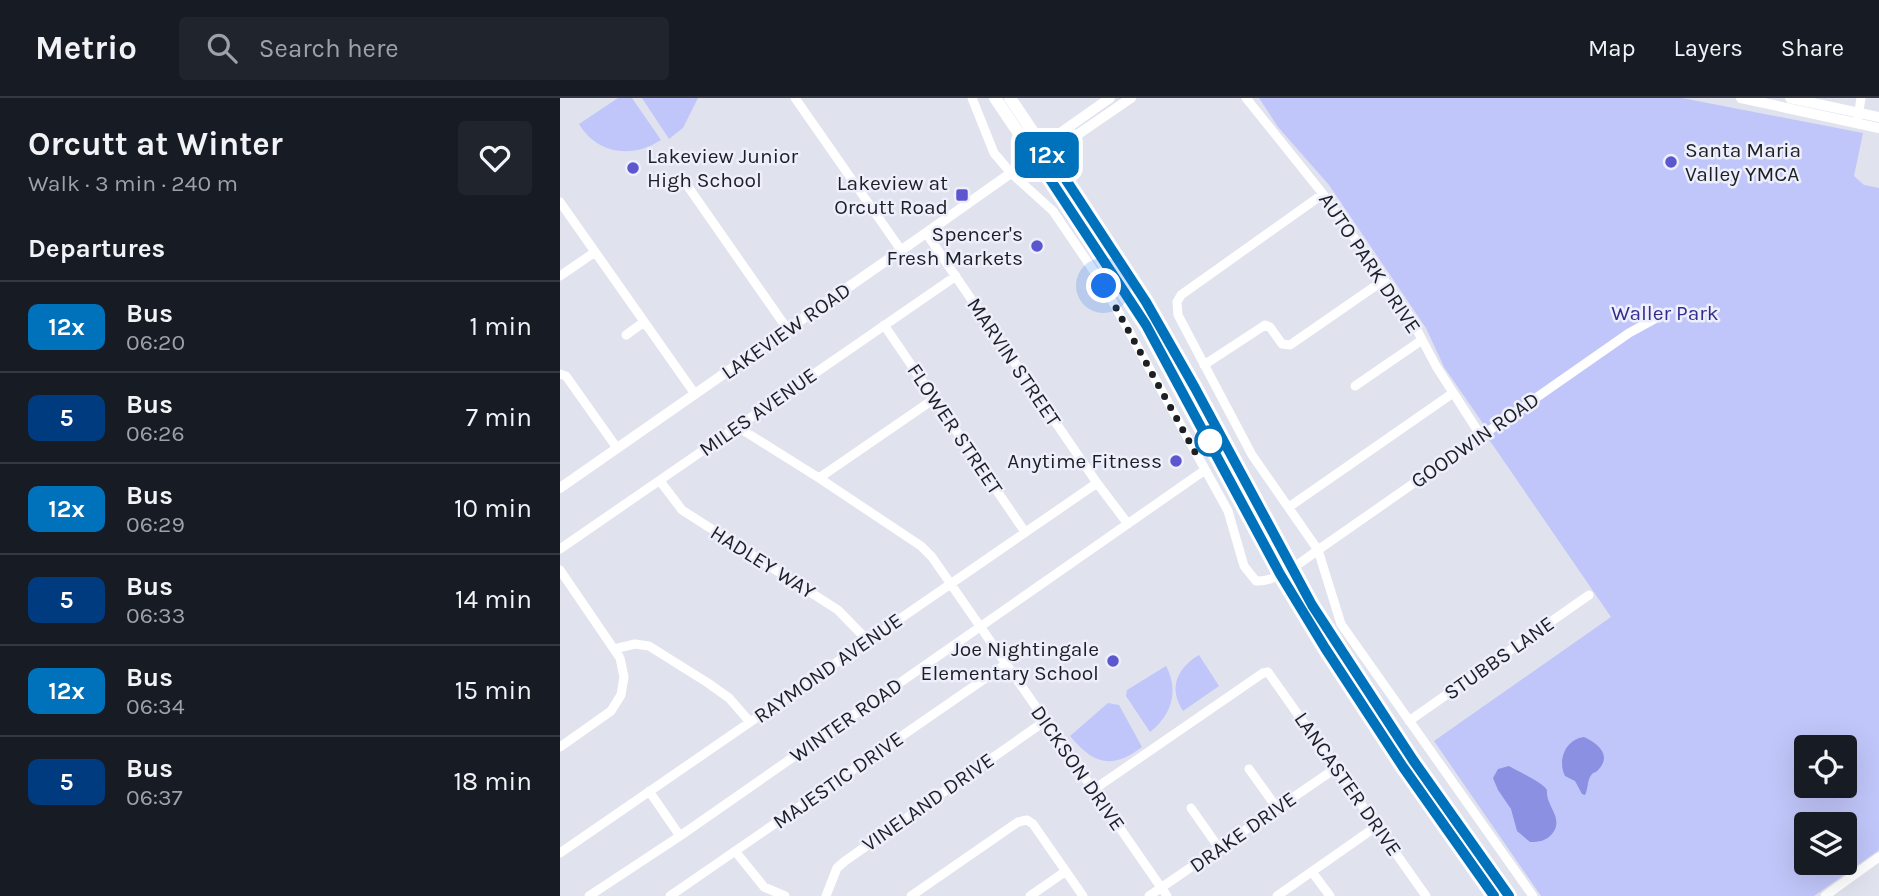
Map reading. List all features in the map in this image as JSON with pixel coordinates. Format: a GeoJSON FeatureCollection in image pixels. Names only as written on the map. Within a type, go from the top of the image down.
{"type":"FeatureCollection","features":[{"type":"Feature","properties":{"kind":"highway"},"geometry":{"type":"LineString","coordinates":[[995,98],[1041,153],[1154,316],[1347,684],[1494,896]]}},
{"type":"Feature","properties":{"kind":"highway"},"geometry":{"type":"LineString","coordinates":[[1010,98],[1041,153]]}},
{"type":"Feature","properties":{"kind":"highway"},"geometry":{"type":"LineString","coordinates":[[1286,571],[1509,896]]}},
{"type":"Feature","properties":{"kind":"main road"},"geometry":{"type":"LineString","coordinates":[[1041,153],[1110,98]]}},
{"type":"Feature","properties":{"kind":"main road"},"geometry":{"type":"LineString","coordinates":[[1041,153],[1131,98]]}},
{"type":"Feature","properties":{"kind":"main road"},"geometry":{"type":"LineString","coordinates":[[1741,98],[1858,118],[1879,117]]}},
{"type":"Feature","properties":{"kind":"main road"},"geometry":{"type":"LineString","coordinates":[[1790,98],[1858,118],[1879,128]]}},
{"type":"Feature","properties":{"kind":"main road","name":"LAKEVIEW ROAD"},"geometry":{"type":"LineString","coordinates":[[560,488],[1041,153]]}},
{"type":"Feature","properties":{"kind":"street"},"geometry":{"type":"LineString","coordinates":[[795,98],[901,250]]}},
{"type":"Feature","properties":{"kind":"street"},"geometry":{"type":"LineString","coordinates":[[972,98],[994,153],[1011,173],[1053,211],[1089,263],[1228,511],[1244,566],[1249,574],[1256,581],[1262,581],[1286,571]]}},
{"type":"Feature","properties":{"kind":"street","name":"AUTO PARK DRIVE"},"geometry":{"type":"LineString","coordinates":[[1246,98],[1323,194],[1409,315],[1481,436]]}},
{"type":"Feature","properties":{"kind":"street"},"geometry":{"type":"LineString","coordinates":[[1858,118],[1861,98]]}},
{"type":"Feature","properties":{"kind":"street"},"geometry":{"type":"LineString","coordinates":[[682,178],[788,330]]}},
{"type":"Feature","properties":{"kind":"street"},"geometry":{"type":"LineString","coordinates":[[1323,194],[1191,287],[1181,295],[1177,310],[1252,455],[1318,550],[1341,624],[1533,896]]}},
{"type":"Feature","properties":{"kind":"street"},"geometry":{"type":"LineString","coordinates":[[560,202],[695,394]]}},
{"type":"Feature","properties":{"kind":"street","name":"MARVIN STREET"},"geometry":{"type":"LineString","coordinates":[[926,233],[1097,483],[1128,523]]}},
{"type":"Feature","properties":{"kind":"street"},"geometry":{"type":"LineString","coordinates":[[560,276],[595,252]]}},
{"type":"Feature","properties":{"kind":"street","name":"MILES AVENUE"},"geometry":{"type":"LineString","coordinates":[[560,549],[956,276]]}},
{"type":"Feature","properties":{"kind":"street"},"geometry":{"type":"LineString","coordinates":[[1204,365],[1265,325],[1270,327],[1282,344],[1290,345],[1384,280]]}},
{"type":"Feature","properties":{"kind":"street","name":"GOODWIN ROAD"},"geometry":{"type":"LineString","coordinates":[[1286,571],[1629,333],[1660,316]]}},
{"type":"Feature","properties":{"kind":"street"},"geometry":{"type":"LineString","coordinates":[[626,335],[644,322]]}},
{"type":"Feature","properties":{"kind":"street","name":"FLOWER STREET"},"geometry":{"type":"LineString","coordinates":[[884,325],[1025,532]]}},
{"type":"Feature","properties":{"kind":"street"},"geometry":{"type":"LineString","coordinates":[[1355,386],[1422,340]]}},
{"type":"Feature","properties":{"kind":"street"},"geometry":{"type":"LineString","coordinates":[[560,373],[566,376],[617,448]]}},
{"type":"Feature","properties":{"kind":"street"},"geometry":{"type":"LineString","coordinates":[[1289,507],[1453,393]]}},
{"type":"Feature","properties":{"kind":"street"},"geometry":{"type":"LineString","coordinates":[[819,478],[934,400]]}},
{"type":"Feature","properties":{"kind":"street","name":"DICKSON DRIVE"},"geometry":{"type":"LineString","coordinates":[[736,426],[819,478],[932,557],[1164,892]]}},
{"type":"Feature","properties":{"kind":"street","name":"WINTER ROAD"},"geometry":{"type":"LineString","coordinates":[[589,896],[680,836],[1205,470]]}},
{"type":"Feature","properties":{"kind":"street","name":"HADLEY WAY"},"geometry":{"type":"LineString","coordinates":[[660,481],[682,510],[838,610],[868,640]]}},
{"type":"Feature","properties":{"kind":"street","name":"RAYMOND AVENUE"},"geometry":{"type":"LineString","coordinates":[[560,853],[1097,483]]}},
{"type":"Feature","properties":{"kind":"street"},"geometry":{"type":"LineString","coordinates":[[560,570],[620,658],[624,677],[622,692],[611,711],[560,747]]}},
{"type":"Feature","properties":{"kind":"street","name":"STUBBS LANE"},"geometry":{"type":"LineString","coordinates":[[1409,721],[1589,595]]}},
{"type":"Feature","properties":{"kind":"street"},"geometry":{"type":"LineString","coordinates":[[614,649],[635,644],[649,646],[729,698],[750,722]]}},
{"type":"Feature","properties":{"kind":"street","name":"MAJESTIC DRIVE"},"geometry":{"type":"LineString","coordinates":[[670,896],[1006,664]]}},
{"type":"Feature","properties":{"kind":"street","name":"LANCASTER DRIVE"},"geometry":{"type":"LineString","coordinates":[[1093,790],[1268,672],[1426,896]]}},
{"type":"Feature","properties":{"kind":"street","name":"VINELAND DRIVE"},"geometry":{"type":"LineString","coordinates":[[826,896],[837,868],[845,861],[1045,721]]}},
{"type":"Feature","properties":{"kind":"street","name":"DRAKE DRIVE"},"geometry":{"type":"LineString","coordinates":[[1149,896],[1164,892],[1220,848],[1336,768]]}},
{"type":"Feature","properties":{"kind":"street"},"geometry":{"type":"LineString","coordinates":[[1249,769],[1277,808]]}},
{"type":"Feature","properties":{"kind":"street"},"geometry":{"type":"LineString","coordinates":[[649,792],[680,836]]}},
{"type":"Feature","properties":{"kind":"street"},"geometry":{"type":"LineString","coordinates":[[1191,808],[1220,848]]}},
{"type":"Feature","properties":{"kind":"street"},"geometry":{"type":"LineString","coordinates":[[911,896],[1018,822],[1027,820],[1033,824],[1083,896]]}},
{"type":"Feature","properties":{"kind":"street"},"geometry":{"type":"LineString","coordinates":[[1277,896],[1377,826]]}},
{"type":"Feature","properties":{"kind":"street"},"geometry":{"type":"LineString","coordinates":[[735,851],[764,887],[785,896]]}},
{"type":"Feature","properties":{"kind":"street"},"geometry":{"type":"LineString","coordinates":[[1825,896],[1879,857]]}},
{"type":"Feature","properties":{"kind":"street"},"geometry":{"type":"LineString","coordinates":[[1030,896],[1066,872]]}},
{"type":"Feature","properties":{"kind":"street"},"geometry":{"type":"LineString","coordinates":[[1312,872],[1329,896]]}},
{"type":"Feature","properties":{"kind":"green space"},"geometry":{"type":"Polygon","coordinates":[[[618,98],[632,98],[661,140],[638,150],[627,151],[605,147],[595,142],[579,124],[618,98]]]}},
{"type":"Feature","properties":{"kind":"green space"},"geometry":{"type":"Polygon","coordinates":[[[642,98],[698,98],[683,128],[669,139],[642,98]]]}},
{"type":"Feature","properties":{"kind":"green space","name":"Waller Park"},"geometry":{"type":"Polygon","coordinates":[[[1259,98],[1682,98],[1863,133],[1854,176],[1864,185],[1879,188],[1879,850],[1857,866],[1857,812],[1794,812],[1794,875],[1844,875],[1814,896],[1541,896],[1434,741],[1611,617],[1488,438],[1484,425],[1444,367],[1426,328],[1329,185],[1278,127],[1259,98]]]}},
{"type":"Feature","properties":{"kind":"green space"},"geometry":{"type":"Polygon","coordinates":[[[1199,655],[1219,686],[1183,711],[1176,694],[1177,679],[1185,666],[1199,655]]]}},
{"type":"Feature","properties":{"kind":"green space"},"geometry":{"type":"Polygon","coordinates":[[[1166,666],[1172,684],[1171,702],[1164,718],[1150,732],[1126,696],[1127,690],[1166,666]]]}},
{"type":"Feature","properties":{"kind":"green space"},"geometry":{"type":"Polygon","coordinates":[[[1108,703],[1119,705],[1142,747],[1121,759],[1103,761],[1087,753],[1070,736],[1108,703]]]}},
{"type":"Feature","properties":{"kind":"shaded area"},"geometry":{"type":"Polygon","coordinates":[[[1584,737],[1598,746],[1604,759],[1603,764],[1590,777],[1585,795],[1575,781],[1565,776],[1562,763],[1568,746],[1584,737]]]}},
{"type":"Feature","properties":{"kind":"shaded area"},"geometry":{"type":"Polygon","coordinates":[[[1509,766],[1547,790],[1556,823],[1552,834],[1545,840],[1530,842],[1517,831],[1511,809],[1493,778],[1498,769],[1509,766]]]}},
{"type":"Feature","properties":{"kind":"bus line","name":"12x"},"geometry":{"type":"LineString","coordinates":[[1494,896],[1389,747],[1302,612],[1146,325],[1038,161],[1049,154],[1135,283],[1312,605],[1413,760],[1509,896]]}},
{"type":"Feature","properties":{"kind":"place","name":"Santa Maria Valley YMCA"},"geometry":{"type":"Point","coordinates":[1671,162]}},
{"type":"Feature","properties":{"kind":"place","name":"Lakeview Junior High School"},"geometry":{"type":"Point","coordinates":[633,168]}},
{"type":"Feature","properties":{"kind":"place","name":"Lakeview at Orcutt Road"},"geometry":{"type":"Point","coordinates":[962,195]}},
{"type":"Feature","properties":{"kind":"place","name":"Spencer's Fresh Markets"},"geometry":{"type":"Point","coordinates":[1037,246]}},
{"type":"Feature","properties":{"kind":"place","name":"Anytime Fitness"},"geometry":{"type":"Point","coordinates":[1176,461]}},
{"type":"Feature","properties":{"kind":"place","name":"Joe Nightingale Elementary School"},"geometry":{"type":"Point","coordinates":[1113,661]}},
{"type":"Feature","properties":{"kind":"route"},"geometry":{"type":"LineString","coordinates":[[1104,286],[1195,452],[1210,441]]}}]}
